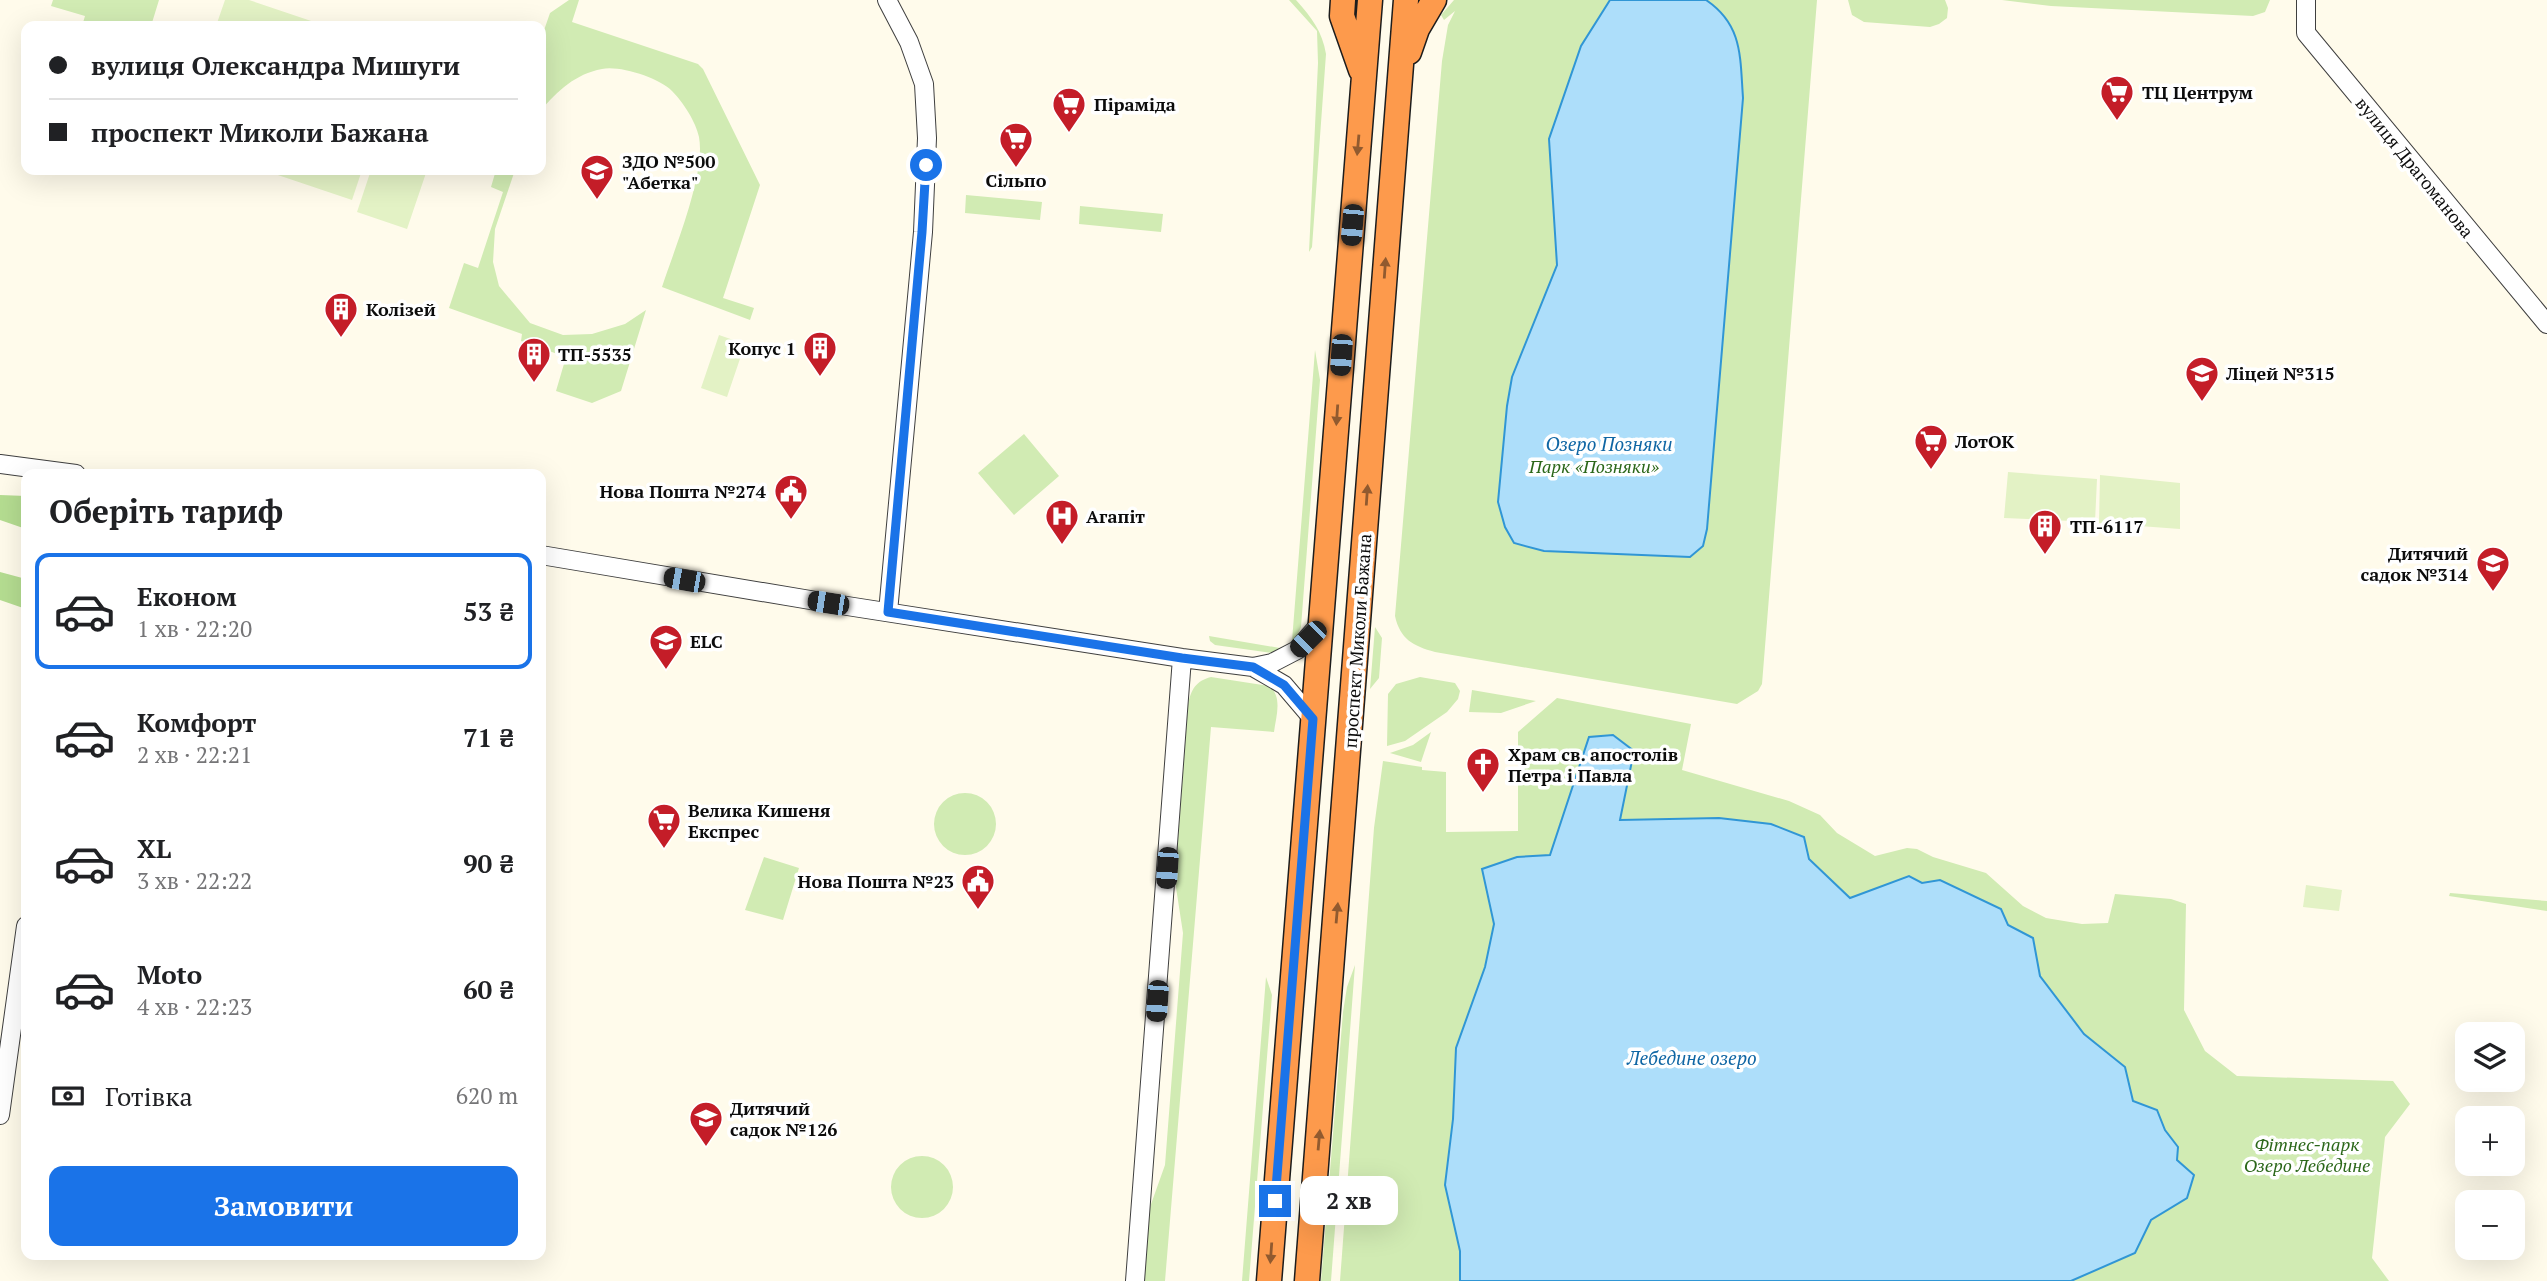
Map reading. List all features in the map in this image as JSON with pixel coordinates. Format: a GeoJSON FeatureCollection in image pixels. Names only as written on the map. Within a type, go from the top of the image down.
{"type":"FeatureCollection","features":[{"type":"Feature","properties":{"kind":"highway","name":"проспект Миколи Бажана"},"geometry":{"type":"LineString","coordinates":[[1269,1281],[1370,0]]}},
{"type":"Feature","properties":{"kind":"highway","name":"проспект Миколи Бажана"},"geometry":{"type":"LineString","coordinates":[[1307,1281],[1406,0]]}},
{"type":"Feature","properties":{"kind":"highway"},"geometry":{"type":"LineString","coordinates":[[1400,75],[1417,29],[1434,0]]}},
{"type":"Feature","properties":{"kind":"highway"},"geometry":{"type":"LineString","coordinates":[[1340,5],[1364,77]]}},
{"type":"Feature","properties":{"kind":"street"},"geometry":{"type":"LineString","coordinates":[[887,0],[909,42],[920,73],[927,128],[925,206],[888,612]]}},
{"type":"Feature","properties":{"kind":"street","name":"вулиця Драгоманова"},"geometry":{"type":"LineString","coordinates":[[2306,0],[2306,33],[2547,324]]}},
{"type":"Feature","properties":{"kind":"street"},"geometry":{"type":"LineString","coordinates":[[0,464],[38,469]]}},
{"type":"Feature","properties":{"kind":"street"},"geometry":{"type":"LineString","coordinates":[[546,556],[888,612],[1253,667],[1272,663],[1297,650],[1321,623]]}},
{"type":"Feature","properties":{"kind":"street"},"geometry":{"type":"LineString","coordinates":[[1135,1281],[1182,658]]}},
{"type":"Feature","properties":{"kind":"street"},"geometry":{"type":"LineString","coordinates":[[1253,667],[1284,685],[1313,719]]}},
{"type":"Feature","properties":{"kind":"street"},"geometry":{"type":"LineString","coordinates":[[0,1115],[21,962]]}},
{"type":"Feature","properties":{"kind":"green space"},"geometry":{"type":"Polygon","coordinates":[[[53,0],[159,0],[153,21],[84,21],[85,16],[51,6],[53,0]]]}},
{"type":"Feature","properties":{"kind":"green space"},"geometry":{"type":"Polygon","coordinates":[[[225,0],[249,0],[311,21],[218,21],[225,0]]]}},
{"type":"Feature","properties":{"kind":"green space"},"geometry":{"type":"Polygon","coordinates":[[[569,0],[579,0],[572,22],[698,64],[703,69],[760,185],[723,298],[754,308],[750,320],[662,287],[688,212],[698,171],[699,137],[685,106],[672,91],[658,82],[639,74],[609,68],[592,71],[575,79],[546,105],[546,25],[550,13],[569,0]]]}},
{"type":"Feature","properties":{"kind":"green space"},"geometry":{"type":"Polygon","coordinates":[[[1289,0],[1296,0],[1311,19],[1322,38],[1326,54],[1312,247],[1309,252],[1318,63],[1317,31],[1289,0]]]}},
{"type":"Feature","properties":{"kind":"green space","name":"Парк «Позняки»"},"geometry":{"type":"Polygon","coordinates":[[[1454,0],[1817,0],[1762,684],[1758,691],[1737,704],[1435,652],[1409,640],[1397,624],[1395,616],[1442,61],[1448,25],[1455,11],[1444,20],[1441,15],[1454,0]]]}},
{"type":"Feature","properties":{"kind":"green space"},"geometry":{"type":"Polygon","coordinates":[[[1848,0],[1945,0],[1947,18],[1930,27],[1864,22],[1852,15],[1848,0]]]}},
{"type":"Feature","properties":{"kind":"green space"},"geometry":{"type":"Polygon","coordinates":[[[2002,0],[2270,0],[2265,12],[2253,16],[2051,6],[2002,0]]]}},
{"type":"Feature","properties":{"kind":"green space"},"geometry":{"type":"Polygon","coordinates":[[[278,175],[360,175],[352,200],[278,175]]]}},
{"type":"Feature","properties":{"kind":"green space"},"geometry":{"type":"Polygon","coordinates":[[[369,175],[425,175],[407,229],[357,212],[369,175]]]}},
{"type":"Feature","properties":{"kind":"green space"},"geometry":{"type":"Polygon","coordinates":[[[495,175],[513,175],[495,229],[493,262],[499,286],[530,323],[563,335],[592,334],[625,324],[646,310],[621,391],[592,403],[556,391],[566,357],[521,341],[522,334],[449,308],[464,263],[478,268],[503,192],[491,187],[495,175]]]}},
{"type":"Feature","properties":{"kind":"green space"},"geometry":{"type":"Polygon","coordinates":[[[966,195],[1042,202],[1040,220],[965,213],[966,195]]]}},
{"type":"Feature","properties":{"kind":"green space"},"geometry":{"type":"Polygon","coordinates":[[[1080,206],[1163,214],[1161,232],[1079,224],[1080,206]]]}},
{"type":"Feature","properties":{"kind":"green space"},"geometry":{"type":"Polygon","coordinates":[[[719,335],[745,344],[727,397],[701,388],[719,335]]]}},
{"type":"Feature","properties":{"kind":"green space"},"geometry":{"type":"Polygon","coordinates":[[[1315,350],[1320,380],[1301,627],[1292,641],[1315,350]]]}},
{"type":"Feature","properties":{"kind":"green space"},"geometry":{"type":"Polygon","coordinates":[[[1024,434],[1059,476],[1014,515],[978,473],[1024,434]]]}},
{"type":"Feature","properties":{"kind":"green space"},"geometry":{"type":"Polygon","coordinates":[[[2008,472],[2097,479],[2095,522],[2004,518],[2008,472]]]}},
{"type":"Feature","properties":{"kind":"green space"},"geometry":{"type":"Polygon","coordinates":[[[2100,475],[2180,483],[2180,529],[2099,523],[2100,475]]]}},
{"type":"Feature","properties":{"kind":"green space"},"geometry":{"type":"Polygon","coordinates":[[[0,495],[21,496],[21,527],[0,520],[0,495]]]}},
{"type":"Feature","properties":{"kind":"green space"},"geometry":{"type":"Polygon","coordinates":[[[0,572],[21,578],[21,607],[0,600],[0,572]]]}},
{"type":"Feature","properties":{"kind":"green space"},"geometry":{"type":"Polygon","coordinates":[[[1375,627],[1382,638],[1379,678],[1370,689],[1375,627]]]}},
{"type":"Feature","properties":{"kind":"green space"},"geometry":{"type":"Polygon","coordinates":[[[1209,636],[1280,648],[1280,654],[1215,645],[1209,636]]]}},
{"type":"Feature","properties":{"kind":"green space"},"geometry":{"type":"Polygon","coordinates":[[[1211,677],[1269,686],[1276,696],[1277,713],[1274,732],[1211,727],[1165,1281],[1144,1281],[1150,1207],[1165,1165],[1183,933],[1175,881],[1188,705],[1195,686],[1211,677]]]}},
{"type":"Feature","properties":{"kind":"green space"},"geometry":{"type":"Polygon","coordinates":[[[1420,677],[1455,683],[1460,691],[1458,699],[1447,712],[1405,741],[1387,746],[1388,694],[1396,684],[1420,677]]]}},
{"type":"Feature","properties":{"kind":"green space"},"geometry":{"type":"Polygon","coordinates":[[[1472,690],[1536,701],[1501,713],[1469,712],[1472,690]]]}},
{"type":"Feature","properties":{"kind":"green space","name":"Лебедине озеро"},"geometry":{"type":"Polygon","coordinates":[[[1557,698],[1691,724],[1682,770],[1789,801],[1820,815],[1837,833],[1875,856],[1907,848],[1917,849],[1933,857],[1986,873],[2023,906],[2046,918],[2082,924],[2108,923],[2115,894],[2171,899],[2186,904],[2184,1010],[2205,1051],[2237,1076],[2393,1081],[2410,1104],[2385,1137],[2372,1258],[2389,1281],[1340,1281],[1374,828],[1383,761],[1422,767],[1422,770],[1446,772],[1446,832],[1518,831],[1518,732],[1557,698]]]}},
{"type":"Feature","properties":{"kind":"green space"},"geometry":{"type":"Polygon","coordinates":[[[1431,732],[1421,762],[1390,753],[1413,745],[1431,732]]]}},
{"type":"Feature","properties":{"kind":"green space"},"geometry":{"type":"Polygon","coordinates":[[[965,793],[987,802],[996,824],[987,846],[965,855],[943,846],[934,824],[943,802],[965,793]]]}},
{"type":"Feature","properties":{"kind":"green space"},"geometry":{"type":"Polygon","coordinates":[[[764,857],[799,868],[783,920],[745,910],[764,857]]]}},
{"type":"Feature","properties":{"kind":"green space"},"geometry":{"type":"Polygon","coordinates":[[[2306,885],[2342,890],[2339,911],[2303,907],[2306,885]]]}},
{"type":"Feature","properties":{"kind":"green space"},"geometry":{"type":"Polygon","coordinates":[[[2450,893],[2547,901],[2547,911],[2449,896],[2450,893]]]}},
{"type":"Feature","properties":{"kind":"green space"},"geometry":{"type":"Polygon","coordinates":[[[1355,965],[1331,1281],[1321,1281],[1343,1012],[1347,987],[1355,965]]]}},
{"type":"Feature","properties":{"kind":"green space"},"geometry":{"type":"Polygon","coordinates":[[[1266,977],[1272,995],[1249,1281],[1242,1281],[1266,977]]]}},
{"type":"Feature","properties":{"kind":"green space"},"geometry":{"type":"Polygon","coordinates":[[[922,1156],[944,1165],[953,1187],[944,1209],[922,1218],[900,1209],[891,1187],[900,1165],[922,1156]]]}},
{"type":"Feature","properties":{"kind":"water","name":"Озеро Позняки"},"geometry":{"type":"Polygon","coordinates":[[[1610,0],[1706,0],[1727,20],[1740,56],[1743,98],[1707,529],[1703,546],[1690,557],[1544,551],[1514,543],[1505,527],[1498,502],[1512,377],[1557,265],[1549,139],[1581,46],[1610,0]]]}},
{"type":"Feature","properties":{"kind":"water","name":"Лебедине озеро"},"geometry":{"type":"Polygon","coordinates":[[[1613,735],[1634,751],[1620,820],[1719,818],[1771,824],[1804,837],[1809,859],[1850,898],[1909,876],[1922,883],[1940,880],[2001,909],[2008,925],[2033,938],[2040,976],[2084,1034],[2125,1067],[2133,1101],[2157,1110],[2165,1130],[2178,1147],[2177,1160],[2194,1175],[2187,1198],[2151,1220],[2135,1253],[2071,1281],[1460,1281],[1460,1251],[1445,1185],[1453,1119],[1456,1048],[1485,967],[1494,924],[1482,869],[1517,857],[1550,855],[1589,737],[1613,735]]]}},
{"type":"Feature","properties":{"kind":"place","name":"ТЦ Центрум"},"geometry":{"type":"Point","coordinates":[2117,122]}},
{"type":"Feature","properties":{"kind":"place","name":"Піраміда"},"geometry":{"type":"Point","coordinates":[1069,134]}},
{"type":"Feature","properties":{"kind":"place","name":"Сільпо"},"geometry":{"type":"Point","coordinates":[1016,169]}},
{"type":"Feature","properties":{"kind":"place","name":"ЗДО №500 \"Абетка\""},"geometry":{"type":"Point","coordinates":[597,201]}},
{"type":"Feature","properties":{"kind":"place","name":"Колізей"},"geometry":{"type":"Point","coordinates":[341,339]}},
{"type":"Feature","properties":{"kind":"place","name":"Копус 1"},"geometry":{"type":"Point","coordinates":[820,378]}},
{"type":"Feature","properties":{"kind":"place","name":"ТП-5535"},"geometry":{"type":"Point","coordinates":[534,384]}},
{"type":"Feature","properties":{"kind":"place","name":"Ліцей №315"},"geometry":{"type":"Point","coordinates":[2202,403]}},
{"type":"Feature","properties":{"kind":"place","name":"ЛотОК"},"geometry":{"type":"Point","coordinates":[1931,471]}},
{"type":"Feature","properties":{"kind":"place","name":"Нова Пошта №274"},"geometry":{"type":"Point","coordinates":[791,521]}},
{"type":"Feature","properties":{"kind":"place","name":"Агапіт"},"geometry":{"type":"Point","coordinates":[1062,546]}},
{"type":"Feature","properties":{"kind":"place","name":"ТП-6117"},"geometry":{"type":"Point","coordinates":[2045,556]}},
{"type":"Feature","properties":{"kind":"place","name":"Дитячий садок №314"},"geometry":{"type":"Point","coordinates":[2493,593]}},
{"type":"Feature","properties":{"kind":"place","name":"ELC"},"geometry":{"type":"Point","coordinates":[666,671]}},
{"type":"Feature","properties":{"kind":"place","name":"Храм св. апостолів Петра і Павла"},"geometry":{"type":"Point","coordinates":[1483,794]}},
{"type":"Feature","properties":{"kind":"place","name":"Велика Кишеня Експрес"},"geometry":{"type":"Point","coordinates":[664,850]}},
{"type":"Feature","properties":{"kind":"place","name":"Нова Пошта №23"},"geometry":{"type":"Point","coordinates":[978,911]}},
{"type":"Feature","properties":{"kind":"place","name":"Дитячий садок №126"},"geometry":{"type":"Point","coordinates":[706,1148]}},
{"type":"Feature","properties":{"kind":"route"},"geometry":{"type":"LineString","coordinates":[[926,165],[926,192],[888,612],[1253,667],[1284,685],[1313,719],[1275,1201]]}},
{"type":"Feature","properties":{"kind":"park label","name":"Фітнес-парк Озеро Лебедине"},"geometry":{"type":"Point","coordinates":[2307,1154]}}]}
